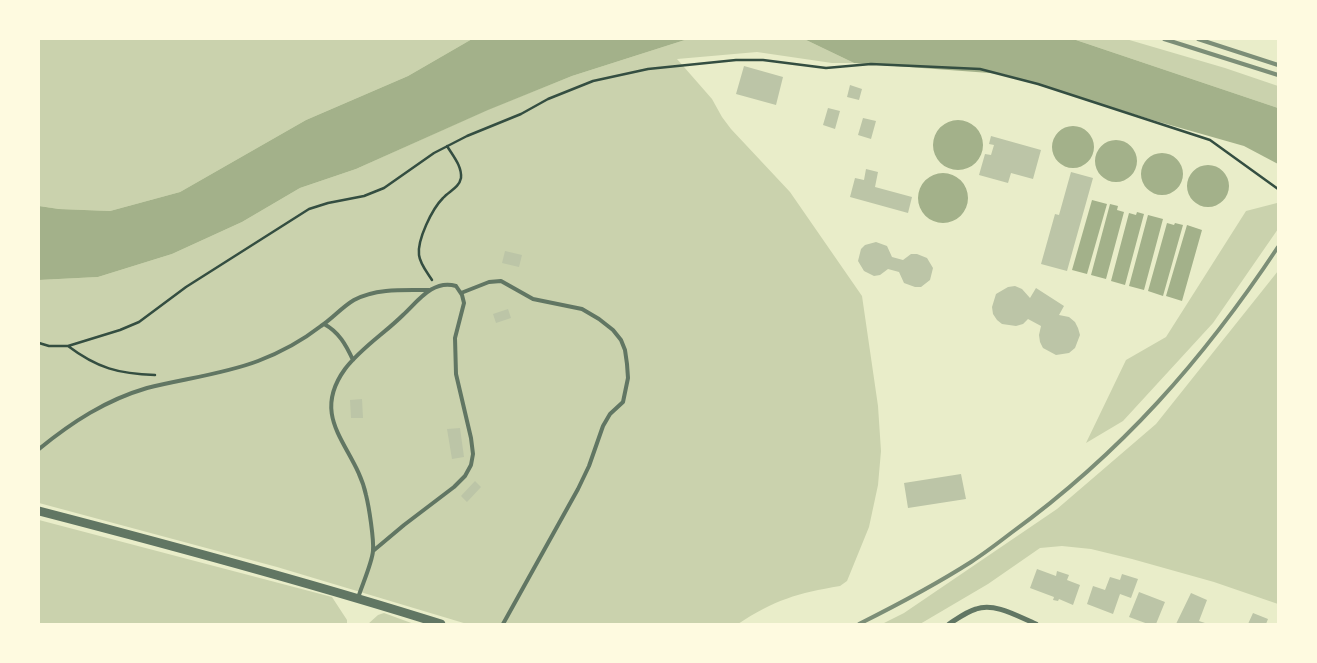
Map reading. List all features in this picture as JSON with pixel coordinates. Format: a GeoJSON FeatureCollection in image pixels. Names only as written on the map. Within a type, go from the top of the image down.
{"type":"FeatureCollection","features":[{"type":"Feature","properties":{"kind":"street"},"geometry":{"type":"LineString","coordinates":[[39,511],[358,598],[441,624]]}},
{"type":"Feature","properties":{"kind":"street"},"geometry":{"type":"LineString","coordinates":[[949,624],[975,609],[983,607],[993,608],[1036,624]]}},
{"type":"Feature","properties":{"kind":"lane"},"geometry":{"type":"LineString","coordinates":[[460,293],[474,286],[501,281],[533,298],[582,309],[613,330],[621,340],[627,364],[628,378],[623,402],[610,414],[603,426],[589,466],[578,489],[503,624]]}},
{"type":"Feature","properties":{"kind":"lane"},"geometry":{"type":"LineString","coordinates":[[358,598],[373,552],[367,497],[355,463],[335,430],[332,418],[332,401],[344,370],[353,360],[389,329],[429,290],[436,286],[451,284],[456,286],[464,303],[456,338],[456,374],[471,438],[473,454],[471,465],[465,476],[454,488],[404,525],[373,552]]}},
{"type":"Feature","properties":{"kind":"lane"},"geometry":{"type":"LineString","coordinates":[[39,449],[74,422],[97,408],[145,389],[259,361],[324,324],[354,300],[387,291],[429,290]]}},
{"type":"Feature","properties":{"kind":"lane"},"geometry":{"type":"LineString","coordinates":[[324,324],[337,333],[345,343],[353,360]]}},
{"type":"Feature","properties":{"kind":"path"},"geometry":{"type":"LineString","coordinates":[[39,343],[49,346],[68,346],[139,322],[186,287],[308,210],[328,203],[364,196],[384,188],[447,146],[521,114],[573,88],[625,73],[683,64],[763,60],[826,68],[871,64],[980,69],[1038,84],[1210,140],[1278,188]]}},
{"type":"Feature","properties":{"kind":"path"},"geometry":{"type":"LineString","coordinates":[[436,286],[421,263],[419,254],[424,233],[436,207],[443,197],[459,184],[461,177],[460,169],[447,146]]}},
{"type":"Feature","properties":{"kind":"path"},"geometry":{"type":"LineString","coordinates":[[68,346],[81,355],[112,370],[133,374],[157,375]]}},
{"type":"Feature","properties":{"kind":"shaded area"},"geometry":{"type":"Polygon","coordinates":[[[39,39],[472,39],[408,76],[306,120],[180,192],[110,211],[59,209],[39,206],[39,39]]]}},
{"type":"Feature","properties":{"kind":"shaded area"},"geometry":{"type":"Polygon","coordinates":[[[472,39],[688,39],[572,76],[488,110],[356,169],[300,188],[242,222],[172,254],[98,277],[39,280],[39,206],[59,209],[110,211],[180,192],[306,120],[408,76],[472,39]]]}},
{"type":"Feature","properties":{"kind":"shaded area"},"geometry":{"type":"Polygon","coordinates":[[[688,39],[804,39],[854,63],[832,63],[757,52],[677,59],[712,99],[731,129],[790,192],[862,296],[878,406],[881,451],[878,485],[869,527],[847,581],[840,586],[811,592],[775,603],[738,624],[467,624],[277,567],[39,503],[39,280],[98,277],[172,254],[242,222],[300,188],[356,169],[489,109],[572,76],[688,39]]]}},
{"type":"Feature","properties":{"kind":"shaded area"},"geometry":{"type":"Polygon","coordinates":[[[804,39],[1073,39],[1278,108],[1278,164],[1244,146],[1003,74],[854,63],[804,39]]]}},
{"type":"Feature","properties":{"kind":"shaded area"},"geometry":{"type":"Polygon","coordinates":[[[1073,39],[1126,39],[1225,68],[1278,86],[1278,108],[1073,39]]]}},
{"type":"Feature","properties":{"kind":"shaded area"},"geometry":{"type":"Polygon","coordinates":[[[958,120],[976,127],[983,145],[976,163],[958,170],[940,163],[933,145],[940,127],[958,120]]]}},
{"type":"Feature","properties":{"kind":"shaded area"},"geometry":{"type":"Polygon","coordinates":[[[1077,126],[1085,129],[1091,135],[1094,147],[1091,159],[1085,165],[1069,168],[1061,165],[1055,159],[1052,143],[1055,135],[1061,129],[1077,126]]]}},
{"type":"Feature","properties":{"kind":"shaded area"},"geometry":{"type":"Polygon","coordinates":[[[1120,140],[1128,143],[1134,149],[1137,161],[1134,173],[1128,179],[1112,182],[1104,179],[1098,173],[1095,157],[1098,149],[1104,143],[1120,140]]]}},
{"type":"Feature","properties":{"kind":"shaded area"},"geometry":{"type":"Polygon","coordinates":[[[1166,153],[1174,156],[1180,162],[1183,174],[1180,186],[1174,192],[1158,195],[1150,192],[1144,186],[1141,170],[1144,162],[1150,156],[1166,153]]]}},
{"type":"Feature","properties":{"kind":"shaded area"},"geometry":{"type":"Polygon","coordinates":[[[1212,165],[1220,168],[1226,174],[1229,186],[1226,198],[1220,204],[1204,207],[1196,204],[1190,198],[1187,182],[1190,174],[1196,168],[1212,165]]]}},
{"type":"Feature","properties":{"kind":"shaded area"},"geometry":{"type":"Polygon","coordinates":[[[943,173],[961,180],[968,198],[961,216],[943,223],[925,216],[918,198],[925,180],[943,173]]]}},
{"type":"Feature","properties":{"kind":"shaded area"},"geometry":{"type":"Polygon","coordinates":[[[1092,200],[1107,204],[1087,274],[1072,270],[1092,200]]]}},
{"type":"Feature","properties":{"kind":"shaded area"},"geometry":{"type":"Polygon","coordinates":[[[1277,203],[1278,229],[1213,323],[1123,421],[1086,443],[1126,360],[1166,337],[1246,211],[1277,203]]]}},
{"type":"Feature","properties":{"kind":"shaded area"},"geometry":{"type":"Polygon","coordinates":[[[1110,204],[1118,206],[1117,210],[1124,212],[1106,279],[1091,275],[1110,204]]]}},
{"type":"Feature","properties":{"kind":"shaded area"},"geometry":{"type":"Polygon","coordinates":[[[1137,212],[1144,214],[1125,285],[1111,281],[1129,213],[1136,215],[1137,212]]]}},
{"type":"Feature","properties":{"kind":"shaded area"},"geometry":{"type":"Polygon","coordinates":[[[1148,215],[1163,219],[1144,290],[1129,286],[1148,215]]]}},
{"type":"Feature","properties":{"kind":"shaded area"},"geometry":{"type":"Polygon","coordinates":[[[1167,223],[1183,225],[1163,296],[1148,291],[1167,223]]]}},
{"type":"Feature","properties":{"kind":"shaded area"},"geometry":{"type":"Polygon","coordinates":[[[1187,225],[1202,230],[1182,301],[1166,296],[1187,225]]]}},
{"type":"Feature","properties":{"kind":"shaded area"},"geometry":{"type":"Polygon","coordinates":[[[1278,271],[1278,604],[1214,582],[1132,559],[1091,549],[1062,546],[1040,548],[988,584],[920,624],[882,624],[904,613],[1057,509],[1156,424],[1278,271]]]}},
{"type":"Feature","properties":{"kind":"shaded area"},"geometry":{"type":"Polygon","coordinates":[[[39,520],[332,597],[347,620],[347,624],[39,624],[39,520]]]}},
{"type":"Feature","properties":{"kind":"shaded area"},"geometry":{"type":"Polygon","coordinates":[[[384,613],[414,624],[368,624],[378,615],[384,613]]]}},
{"type":"Feature","properties":{"kind":"building"},"geometry":{"type":"Polygon","coordinates":[[[744,66],[783,77],[776,105],[736,94],[744,66]]]}},
{"type":"Feature","properties":{"kind":"building"},"geometry":{"type":"Polygon","coordinates":[[[850,85],[862,89],[859,100],[847,97],[850,85]]]}},
{"type":"Feature","properties":{"kind":"building"},"geometry":{"type":"Polygon","coordinates":[[[828,108],[840,111],[835,129],[823,125],[828,108]]]}},
{"type":"Feature","properties":{"kind":"building"},"geometry":{"type":"Polygon","coordinates":[[[863,118],[876,121],[871,139],[858,135],[863,118]]]}},
{"type":"Feature","properties":{"kind":"building"},"geometry":{"type":"Polygon","coordinates":[[[991,136],[1041,150],[1033,179],[1011,173],[1008,183],[979,175],[985,154],[991,155],[994,145],[989,144],[991,136]]]}},
{"type":"Feature","properties":{"kind":"building"},"geometry":{"type":"Polygon","coordinates":[[[866,169],[878,172],[875,187],[912,197],[908,213],[850,197],[855,178],[864,180],[866,169]]]}},
{"type":"Feature","properties":{"kind":"building"},"geometry":{"type":"Polygon","coordinates":[[[1071,172],[1093,178],[1067,271],[1041,264],[1055,214],[1059,215],[1071,172]]]}},
{"type":"Feature","properties":{"kind":"building"},"geometry":{"type":"Polygon","coordinates":[[[876,242],[887,246],[892,257],[903,260],[911,254],[917,254],[927,258],[933,268],[930,280],[921,287],[915,287],[904,283],[899,272],[888,269],[880,275],[874,276],[864,271],[858,261],[861,249],[865,245],[876,242]]]}},
{"type":"Feature","properties":{"kind":"building"},"geometry":{"type":"Polygon","coordinates":[[[505,251],[522,255],[519,267],[502,263],[505,251]]]}},
{"type":"Feature","properties":{"kind":"building"},"geometry":{"type":"Polygon","coordinates":[[[1015,286],[1022,289],[1030,298],[1036,288],[1064,306],[1059,315],[1069,317],[1075,322],[1080,335],[1075,348],[1069,353],[1056,355],[1043,348],[1039,335],[1041,326],[1028,319],[1023,324],[1016,326],[1002,324],[997,320],[993,314],[992,307],[996,294],[1008,287],[1015,286]]]}},
{"type":"Feature","properties":{"kind":"building"},"geometry":{"type":"Polygon","coordinates":[[[508,309],[511,318],[496,323],[493,314],[508,309]]]}},
{"type":"Feature","properties":{"kind":"building"},"geometry":{"type":"Polygon","coordinates":[[[362,399],[363,418],[351,418],[350,400],[362,399]]]}},
{"type":"Feature","properties":{"kind":"building"},"geometry":{"type":"Polygon","coordinates":[[[460,428],[464,457],[452,459],[447,429],[460,428]]]}},
{"type":"Feature","properties":{"kind":"building"},"geometry":{"type":"Polygon","coordinates":[[[961,474],[966,499],[908,508],[904,483],[961,474]]]}},
{"type":"Feature","properties":{"kind":"building"},"geometry":{"type":"Polygon","coordinates":[[[475,481],[481,487],[467,502],[461,496],[475,481]]]}},
{"type":"Feature","properties":{"kind":"building"},"geometry":{"type":"Polygon","coordinates":[[[1037,569],[1056,576],[1057,571],[1069,575],[1067,580],[1080,585],[1073,605],[1059,599],[1058,601],[1053,600],[1054,597],[1030,588],[1037,569]]]}},
{"type":"Feature","properties":{"kind":"building"},"geometry":{"type":"Polygon","coordinates":[[[1122,574],[1138,579],[1131,598],[1120,594],[1113,614],[1087,604],[1093,586],[1105,590],[1110,577],[1120,580],[1122,574]]]}},
{"type":"Feature","properties":{"kind":"building"},"geometry":{"type":"Polygon","coordinates":[[[1139,592],[1165,602],[1156,624],[1148,624],[1129,617],[1139,592]]]}},
{"type":"Feature","properties":{"kind":"building"},"geometry":{"type":"Polygon","coordinates":[[[1191,593],[1207,600],[1199,621],[1208,624],[1176,624],[1191,593]]]}},
{"type":"Feature","properties":{"kind":"building"},"geometry":{"type":"Polygon","coordinates":[[[1253,613],[1268,619],[1266,624],[1248,624],[1253,613]]]}},
{"type":"Feature","properties":{"kind":"railway"},"geometry":{"type":"LineString","coordinates":[[1164,39],[1278,75]]}},
{"type":"Feature","properties":{"kind":"railway"},"geometry":{"type":"LineString","coordinates":[[1198,39],[1278,65]]}},
{"type":"Feature","properties":{"kind":"railway"},"geometry":{"type":"LineString","coordinates":[[859,624],[930,587],[976,559],[1051,502],[1089,470],[1158,402],[1190,366],[1250,288],[1278,247]]}}]}
